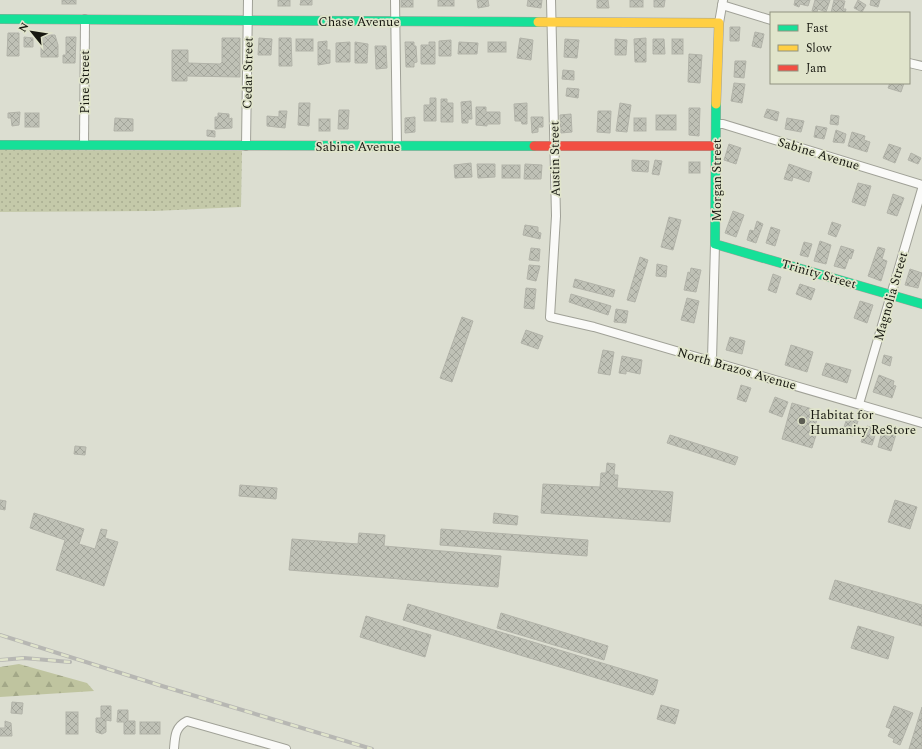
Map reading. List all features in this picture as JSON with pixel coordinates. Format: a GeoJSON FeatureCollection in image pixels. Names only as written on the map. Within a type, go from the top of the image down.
{"type":"FeatureCollection","features":[{"type":"Feature","properties":{"kind":"street","name":"Cedar Street"},"geometry":{"type":"LineString","coordinates":[[246,146],[248,0]]}},
{"type":"Feature","properties":{"kind":"street"},"geometry":{"type":"LineString","coordinates":[[395,0],[397,146]]}},
{"type":"Feature","properties":{"kind":"street","name":"Austin Street"},"geometry":{"type":"LineString","coordinates":[[550,317],[556,216],[553,146],[551,0]]}},
{"type":"Feature","properties":{"kind":"street"},"geometry":{"type":"LineString","coordinates":[[722,3],[770,20]]}},
{"type":"Feature","properties":{"kind":"street","name":"Morgan Street"},"geometry":{"type":"LineString","coordinates":[[712,360],[718,23],[722,3]]}},
{"type":"Feature","properties":{"kind":"street","name":"Chase Avenue"},"geometry":{"type":"LineString","coordinates":[[0,19],[718,23]]}},
{"type":"Feature","properties":{"kind":"street","name":"Pine Street"},"geometry":{"type":"LineString","coordinates":[[84,145],[85,19]]}},
{"type":"Feature","properties":{"kind":"street"},"geometry":{"type":"LineString","coordinates":[[910,62],[922,66]]}},
{"type":"Feature","properties":{"kind":"street","name":"Sabine Avenue"},"geometry":{"type":"LineString","coordinates":[[716,124],[723,124],[922,185]]}},
{"type":"Feature","properties":{"kind":"street","name":"Sabine Avenue"},"geometry":{"type":"LineString","coordinates":[[0,145],[715,146]]}},
{"type":"Feature","properties":{"kind":"street","name":"Magnolia Street"},"geometry":{"type":"LineString","coordinates":[[859,404],[922,188]]}},
{"type":"Feature","properties":{"kind":"street","name":"Trinity Street"},"geometry":{"type":"LineString","coordinates":[[715,244],[922,304]]}},
{"type":"Feature","properties":{"kind":"street","name":"North Brazos Avenue"},"geometry":{"type":"LineString","coordinates":[[550,317],[594,327],[712,360],[922,423]]}},
{"type":"Feature","properties":{"kind":"street"},"geometry":{"type":"LineString","coordinates":[[174,749],[176,731],[180,724],[187,721],[286,749]]}},
{"type":"Feature","properties":{"kind":"green space"},"geometry":{"type":"Polygon","coordinates":[[[0,150],[242,151],[241,207],[154,211],[0,212],[0,150]]]}},
{"type":"Feature","properties":{"kind":"green space"},"geometry":{"type":"Polygon","coordinates":[[[19,664],[87,683],[94,691],[0,697],[0,667],[19,664]]]}},
{"type":"Feature","properties":{"kind":"building"},"geometry":{"type":"Polygon","coordinates":[[[62,0],[76,0],[76,4],[62,4],[62,0]]]}},
{"type":"Feature","properties":{"kind":"building"},"geometry":{"type":"Polygon","coordinates":[[[278,0],[290,0],[290,6],[278,6],[278,0]]]}},
{"type":"Feature","properties":{"kind":"building"},"geometry":{"type":"Polygon","coordinates":[[[301,0],[312,0],[312,5],[300,5],[301,0]]]}},
{"type":"Feature","properties":{"kind":"building"},"geometry":{"type":"Polygon","coordinates":[[[401,0],[413,0],[413,7],[401,7],[401,0]]]}},
{"type":"Feature","properties":{"kind":"building"},"geometry":{"type":"Polygon","coordinates":[[[438,0],[454,0],[454,6],[438,6],[438,0]]]}},
{"type":"Feature","properties":{"kind":"building"},"geometry":{"type":"Polygon","coordinates":[[[477,0],[488,0],[489,6],[478,8],[477,0]]]}},
{"type":"Feature","properties":{"kind":"building"},"geometry":{"type":"Polygon","coordinates":[[[528,0],[542,0],[541,8],[527,6],[528,0]]]}},
{"type":"Feature","properties":{"kind":"building"},"geometry":{"type":"Polygon","coordinates":[[[597,0],[608,0],[609,8],[597,8],[597,0]]]}},
{"type":"Feature","properties":{"kind":"building"},"geometry":{"type":"Polygon","coordinates":[[[630,0],[643,0],[643,7],[630,7],[630,0]]]}},
{"type":"Feature","properties":{"kind":"building"},"geometry":{"type":"Polygon","coordinates":[[[654,0],[665,0],[664,7],[654,7],[654,0]]]}},
{"type":"Feature","properties":{"kind":"building"},"geometry":{"type":"Polygon","coordinates":[[[795,0],[810,0],[808,6],[800,4],[799,7],[794,5],[795,0]]]}},
{"type":"Feature","properties":{"kind":"building"},"geometry":{"type":"Polygon","coordinates":[[[815,0],[830,0],[826,12],[818,9],[817,12],[812,11],[815,0]]]}},
{"type":"Feature","properties":{"kind":"building"},"geometry":{"type":"Polygon","coordinates":[[[834,0],[845,1],[843,9],[846,9],[845,12],[831,12],[834,0]]]}},
{"type":"Feature","properties":{"kind":"building"},"geometry":{"type":"Polygon","coordinates":[[[858,0],[866,5],[862,12],[854,8],[858,0]]]}},
{"type":"Feature","properties":{"kind":"building"},"geometry":{"type":"Polygon","coordinates":[[[871,0],[880,0],[878,7],[870,5],[871,0]]]}},
{"type":"Feature","properties":{"kind":"building"},"geometry":{"type":"Polygon","coordinates":[[[730,27],[740,27],[739,41],[730,41],[730,27]]]}},
{"type":"Feature","properties":{"kind":"building"},"geometry":{"type":"Polygon","coordinates":[[[755,32],[764,34],[761,48],[752,46],[755,32]]]}},
{"type":"Feature","properties":{"kind":"building"},"geometry":{"type":"Polygon","coordinates":[[[8,33],[19,33],[19,56],[7,56],[8,33]]]}},
{"type":"Feature","properties":{"kind":"building"},"geometry":{"type":"Polygon","coordinates":[[[41,35],[55,35],[58,45],[58,57],[41,57],[41,35]]]}},
{"type":"Feature","properties":{"kind":"building"},"geometry":{"type":"Polygon","coordinates":[[[24,37],[33,38],[33,47],[24,47],[24,37]]]}},
{"type":"Feature","properties":{"kind":"building"},"geometry":{"type":"Polygon","coordinates":[[[66,37],[76,37],[75,63],[63,63],[63,55],[66,55],[66,37]]]}},
{"type":"Feature","properties":{"kind":"building"},"geometry":{"type":"Polygon","coordinates":[[[222,38],[240,38],[240,77],[187,76],[187,81],[172,81],[172,50],[188,50],[188,63],[220,64],[222,62],[222,38]]]}},
{"type":"Feature","properties":{"kind":"building"},"geometry":{"type":"Polygon","coordinates":[[[259,38],[272,39],[271,55],[258,55],[259,38]]]}},
{"type":"Feature","properties":{"kind":"building"},"geometry":{"type":"Polygon","coordinates":[[[279,38],[291,38],[292,66],[279,66],[279,38]]]}},
{"type":"Feature","properties":{"kind":"building"},"geometry":{"type":"Polygon","coordinates":[[[520,38],[533,40],[531,60],[517,58],[520,38]]]}},
{"type":"Feature","properties":{"kind":"building"},"geometry":{"type":"Polygon","coordinates":[[[646,38],[646,62],[635,62],[634,39],[646,38]]]}},
{"type":"Feature","properties":{"kind":"building"},"geometry":{"type":"Polygon","coordinates":[[[296,39],[313,39],[313,51],[296,51],[296,39]]]}},
{"type":"Feature","properties":{"kind":"building"},"geometry":{"type":"Polygon","coordinates":[[[565,39],[579,40],[577,58],[564,57],[565,39]]]}},
{"type":"Feature","properties":{"kind":"building"},"geometry":{"type":"Polygon","coordinates":[[[615,39],[627,40],[626,55],[615,55],[615,39]]]}},
{"type":"Feature","properties":{"kind":"building"},"geometry":{"type":"Polygon","coordinates":[[[653,39],[664,39],[665,54],[653,54],[653,39]]]}},
{"type":"Feature","properties":{"kind":"building"},"geometry":{"type":"Polygon","coordinates":[[[672,39],[683,39],[683,54],[672,54],[672,39]]]}},
{"type":"Feature","properties":{"kind":"building"},"geometry":{"type":"Polygon","coordinates":[[[451,40],[451,56],[439,56],[439,41],[451,40]]]}},
{"type":"Feature","properties":{"kind":"building"},"geometry":{"type":"Polygon","coordinates":[[[327,41],[327,50],[330,50],[330,63],[318,65],[318,42],[327,41]]]}},
{"type":"Feature","properties":{"kind":"building"},"geometry":{"type":"Polygon","coordinates":[[[350,42],[350,62],[336,62],[336,43],[350,42]]]}},
{"type":"Feature","properties":{"kind":"building"},"geometry":{"type":"Polygon","coordinates":[[[355,42],[368,44],[367,63],[355,63],[355,42]]]}},
{"type":"Feature","properties":{"kind":"building"},"geometry":{"type":"Polygon","coordinates":[[[405,42],[414,42],[414,46],[416,46],[417,62],[414,63],[414,67],[406,67],[405,42]]]}},
{"type":"Feature","properties":{"kind":"building"},"geometry":{"type":"Polygon","coordinates":[[[429,42],[435,42],[435,64],[421,64],[421,45],[429,45],[429,42]]]}},
{"type":"Feature","properties":{"kind":"building"},"geometry":{"type":"Polygon","coordinates":[[[459,42],[478,43],[477,54],[458,54],[459,42]]]}},
{"type":"Feature","properties":{"kind":"building"},"geometry":{"type":"Polygon","coordinates":[[[488,42],[506,42],[506,52],[488,52],[488,42]]]}},
{"type":"Feature","properties":{"kind":"building"},"geometry":{"type":"Polygon","coordinates":[[[375,46],[386,46],[387,68],[376,69],[375,46]]]}},
{"type":"Feature","properties":{"kind":"building"},"geometry":{"type":"Polygon","coordinates":[[[689,54],[702,55],[700,83],[688,82],[689,54]]]}},
{"type":"Feature","properties":{"kind":"building"},"geometry":{"type":"Polygon","coordinates":[[[735,61],[746,61],[744,78],[734,77],[735,61]]]}},
{"type":"Feature","properties":{"kind":"building"},"geometry":{"type":"Polygon","coordinates":[[[563,70],[574,71],[574,80],[562,79],[563,70]]]}},
{"type":"Feature","properties":{"kind":"building"},"geometry":{"type":"Polygon","coordinates":[[[734,83],[745,84],[742,103],[731,101],[734,83]]]}},
{"type":"Feature","properties":{"kind":"building"},"geometry":{"type":"Polygon","coordinates":[[[890,84],[904,84],[901,92],[888,88],[890,84]]]}},
{"type":"Feature","properties":{"kind":"building"},"geometry":{"type":"Polygon","coordinates":[[[567,88],[579,89],[578,98],[566,96],[567,88]]]}},
{"type":"Feature","properties":{"kind":"building"},"geometry":{"type":"Polygon","coordinates":[[[430,98],[436,98],[436,121],[424,121],[424,105],[430,105],[430,98]]]}},
{"type":"Feature","properties":{"kind":"building"},"geometry":{"type":"Polygon","coordinates":[[[441,99],[447,99],[447,103],[453,103],[453,122],[441,122],[441,99]]]}},
{"type":"Feature","properties":{"kind":"building"},"geometry":{"type":"Polygon","coordinates":[[[471,101],[472,119],[468,119],[468,123],[462,123],[461,102],[471,101]]]}},
{"type":"Feature","properties":{"kind":"building"},"geometry":{"type":"Polygon","coordinates":[[[299,103],[310,103],[309,126],[298,125],[299,103]]]}},
{"type":"Feature","properties":{"kind":"building"},"geometry":{"type":"Polygon","coordinates":[[[527,103],[527,124],[522,124],[521,121],[515,121],[514,104],[527,103]]]}},
{"type":"Feature","properties":{"kind":"building"},"geometry":{"type":"Polygon","coordinates":[[[620,103],[631,105],[627,132],[616,131],[620,103]]]}},
{"type":"Feature","properties":{"kind":"building"},"geometry":{"type":"Polygon","coordinates":[[[476,107],[486,107],[486,112],[500,112],[500,124],[487,124],[487,126],[476,125],[476,107]]]}},
{"type":"Feature","properties":{"kind":"building"},"geometry":{"type":"Polygon","coordinates":[[[689,108],[700,108],[699,136],[689,135],[689,108]]]}},
{"type":"Feature","properties":{"kind":"building"},"geometry":{"type":"Polygon","coordinates":[[[767,109],[779,112],[777,121],[764,117],[767,109]]]}},
{"type":"Feature","properties":{"kind":"building"},"geometry":{"type":"Polygon","coordinates":[[[339,110],[349,110],[348,129],[338,129],[339,110]]]}},
{"type":"Feature","properties":{"kind":"building"},"geometry":{"type":"Polygon","coordinates":[[[279,111],[287,111],[285,128],[267,126],[267,116],[279,117],[279,111]]]}},
{"type":"Feature","properties":{"kind":"building"},"geometry":{"type":"Polygon","coordinates":[[[598,111],[611,111],[610,133],[597,132],[598,111]]]}},
{"type":"Feature","properties":{"kind":"building"},"geometry":{"type":"Polygon","coordinates":[[[20,112],[19,125],[12,126],[11,118],[8,118],[8,113],[20,112]]]}},
{"type":"Feature","properties":{"kind":"building"},"geometry":{"type":"Polygon","coordinates":[[[25,113],[39,113],[39,127],[25,127],[25,113]]]}},
{"type":"Feature","properties":{"kind":"building"},"geometry":{"type":"Polygon","coordinates":[[[218,113],[229,114],[229,119],[232,118],[232,128],[215,129],[215,117],[218,117],[218,113]]]}},
{"type":"Feature","properties":{"kind":"building"},"geometry":{"type":"Polygon","coordinates":[[[571,114],[572,132],[561,133],[560,115],[571,114]]]}},
{"type":"Feature","properties":{"kind":"building"},"geometry":{"type":"Polygon","coordinates":[[[656,115],[676,115],[676,130],[656,130],[656,115]]]}},
{"type":"Feature","properties":{"kind":"building"},"geometry":{"type":"Polygon","coordinates":[[[831,115],[839,116],[838,125],[830,124],[831,115]]]}},
{"type":"Feature","properties":{"kind":"building"},"geometry":{"type":"Polygon","coordinates":[[[415,117],[415,132],[405,133],[405,118],[415,117]]]}},
{"type":"Feature","properties":{"kind":"building"},"geometry":{"type":"Polygon","coordinates":[[[531,117],[543,117],[543,127],[538,127],[538,132],[532,133],[531,117]]]}},
{"type":"Feature","properties":{"kind":"building"},"geometry":{"type":"Polygon","coordinates":[[[115,118],[133,119],[133,131],[114,131],[115,118]]]}},
{"type":"Feature","properties":{"kind":"building"},"geometry":{"type":"Polygon","coordinates":[[[634,118],[646,118],[646,131],[634,131],[634,118]]]}},
{"type":"Feature","properties":{"kind":"building"},"geometry":{"type":"Polygon","coordinates":[[[787,118],[804,121],[801,132],[785,129],[787,118]]]}},
{"type":"Feature","properties":{"kind":"building"},"geometry":{"type":"Polygon","coordinates":[[[319,119],[330,119],[330,131],[319,131],[319,119]]]}},
{"type":"Feature","properties":{"kind":"building"},"geometry":{"type":"Polygon","coordinates":[[[816,126],[827,128],[824,139],[814,137],[816,126]]]}},
{"type":"Feature","properties":{"kind":"building"},"geometry":{"type":"Polygon","coordinates":[[[207,130],[215,131],[215,137],[207,136],[207,130]]]}},
{"type":"Feature","properties":{"kind":"building"},"geometry":{"type":"Polygon","coordinates":[[[836,130],[846,134],[844,143],[833,142],[836,130]]]}},
{"type":"Feature","properties":{"kind":"building"},"geometry":{"type":"Polygon","coordinates":[[[852,132],[865,136],[864,140],[870,142],[867,152],[848,146],[852,132]]]}},
{"type":"Feature","properties":{"kind":"building"},"geometry":{"type":"Polygon","coordinates":[[[729,144],[741,148],[736,164],[724,160],[729,144]]]}},
{"type":"Feature","properties":{"kind":"building"},"geometry":{"type":"Polygon","coordinates":[[[889,144],[901,148],[895,163],[883,158],[889,144]]]}},
{"type":"Feature","properties":{"kind":"building"},"geometry":{"type":"Polygon","coordinates":[[[911,153],[921,158],[918,164],[908,160],[911,153]]]}},
{"type":"Feature","properties":{"kind":"building"},"geometry":{"type":"Polygon","coordinates":[[[632,160],[649,161],[648,172],[632,171],[632,160]]]}},
{"type":"Feature","properties":{"kind":"building"},"geometry":{"type":"Polygon","coordinates":[[[655,160],[662,161],[659,175],[652,174],[655,160]]]}},
{"type":"Feature","properties":{"kind":"building"},"geometry":{"type":"Polygon","coordinates":[[[689,162],[700,162],[700,173],[689,173],[689,162]]]}},
{"type":"Feature","properties":{"kind":"building"},"geometry":{"type":"Polygon","coordinates":[[[471,163],[472,177],[455,178],[454,165],[471,163]]]}},
{"type":"Feature","properties":{"kind":"building"},"geometry":{"type":"Polygon","coordinates":[[[477,164],[495,164],[495,177],[478,178],[477,164]]]}},
{"type":"Feature","properties":{"kind":"building"},"geometry":{"type":"Polygon","coordinates":[[[525,164],[542,165],[541,179],[524,179],[525,164]]]}},
{"type":"Feature","properties":{"kind":"building"},"geometry":{"type":"Polygon","coordinates":[[[789,164],[812,172],[809,182],[793,177],[792,181],[784,179],[789,164]]]}},
{"type":"Feature","properties":{"kind":"building"},"geometry":{"type":"Polygon","coordinates":[[[502,165],[520,165],[520,178],[502,178],[502,165]]]}},
{"type":"Feature","properties":{"kind":"building"},"geometry":{"type":"Polygon","coordinates":[[[858,183],[871,186],[865,206],[852,202],[858,183]]]}},
{"type":"Feature","properties":{"kind":"building"},"geometry":{"type":"Polygon","coordinates":[[[893,194],[904,198],[897,216],[887,213],[893,194]]]}},
{"type":"Feature","properties":{"kind":"building"},"geometry":{"type":"Polygon","coordinates":[[[733,211],[744,215],[736,237],[725,233],[733,211]]]}},
{"type":"Feature","properties":{"kind":"building"},"geometry":{"type":"Polygon","coordinates":[[[669,217],[681,220],[673,250],[661,247],[669,217]]]}},
{"type":"Feature","properties":{"kind":"building"},"geometry":{"type":"Polygon","coordinates":[[[757,221],[763,224],[756,243],[747,240],[750,230],[754,231],[757,221]]]}},
{"type":"Feature","properties":{"kind":"building"},"geometry":{"type":"Polygon","coordinates":[[[832,222],[841,225],[836,237],[828,234],[832,222]]]}},
{"type":"Feature","properties":{"kind":"building"},"geometry":{"type":"Polygon","coordinates":[[[525,225],[538,227],[538,232],[541,233],[540,239],[523,235],[525,225]]]}},
{"type":"Feature","properties":{"kind":"building"},"geometry":{"type":"Polygon","coordinates":[[[771,227],[780,230],[775,246],[766,243],[771,227]]]}},
{"type":"Feature","properties":{"kind":"building"},"geometry":{"type":"Polygon","coordinates":[[[820,241],[831,245],[826,264],[814,261],[820,241]]]}},
{"type":"Feature","properties":{"kind":"building"},"geometry":{"type":"Polygon","coordinates":[[[804,242],[812,244],[808,257],[800,255],[804,242]]]}},
{"type":"Feature","properties":{"kind":"building"},"geometry":{"type":"Polygon","coordinates":[[[841,246],[854,250],[845,269],[834,266],[841,246]]]}},
{"type":"Feature","properties":{"kind":"building"},"geometry":{"type":"Polygon","coordinates":[[[878,247],[885,249],[882,259],[887,261],[881,281],[868,276],[878,247]]]}},
{"type":"Feature","properties":{"kind":"building"},"geometry":{"type":"Polygon","coordinates":[[[531,248],[540,249],[539,261],[529,260],[531,248]]]}},
{"type":"Feature","properties":{"kind":"building"},"geometry":{"type":"Polygon","coordinates":[[[640,257],[648,260],[635,302],[627,300],[640,257]]]}},
{"type":"Feature","properties":{"kind":"building"},"geometry":{"type":"Polygon","coordinates":[[[657,264],[667,266],[666,277],[656,276],[657,264]]]}},
{"type":"Feature","properties":{"kind":"building"},"geometry":{"type":"Polygon","coordinates":[[[529,265],[540,266],[536,281],[527,279],[529,265]]]}},
{"type":"Feature","properties":{"kind":"building"},"geometry":{"type":"Polygon","coordinates":[[[691,268],[701,270],[696,292],[684,290],[688,272],[690,273],[691,268]]]}},
{"type":"Feature","properties":{"kind":"building"},"geometry":{"type":"Polygon","coordinates":[[[910,269],[922,273],[918,288],[905,285],[910,269]]]}},
{"type":"Feature","properties":{"kind":"building"},"geometry":{"type":"Polygon","coordinates":[[[773,274],[781,277],[776,293],[768,290],[773,274]]]}},
{"type":"Feature","properties":{"kind":"building"},"geometry":{"type":"Polygon","coordinates":[[[575,279],[615,290],[613,297],[573,287],[575,279]]]}},
{"type":"Feature","properties":{"kind":"building"},"geometry":{"type":"Polygon","coordinates":[[[800,284],[815,289],[811,300],[796,294],[800,284]]]}},
{"type":"Feature","properties":{"kind":"building"},"geometry":{"type":"Polygon","coordinates":[[[526,288],[536,289],[534,309],[524,308],[526,288]]]}},
{"type":"Feature","properties":{"kind":"building"},"geometry":{"type":"Polygon","coordinates":[[[571,294],[611,306],[608,315],[569,302],[571,294]]]}},
{"type":"Feature","properties":{"kind":"building"},"geometry":{"type":"Polygon","coordinates":[[[687,298],[699,301],[694,323],[681,320],[687,298]]]}},
{"type":"Feature","properties":{"kind":"building"},"geometry":{"type":"Polygon","coordinates":[[[860,301],[873,305],[867,323],[854,318],[860,301]]]}},
{"type":"Feature","properties":{"kind":"building"},"geometry":{"type":"Polygon","coordinates":[[[616,309],[628,311],[626,323],[614,322],[616,309]]]}},
{"type":"Feature","properties":{"kind":"building"},"geometry":{"type":"Polygon","coordinates":[[[462,317],[473,321],[452,382],[440,378],[462,317]]]}},
{"type":"Feature","properties":{"kind":"building"},"geometry":{"type":"Polygon","coordinates":[[[526,330],[543,336],[538,349],[521,343],[526,330]]]}},
{"type":"Feature","properties":{"kind":"building"},"geometry":{"type":"Polygon","coordinates":[[[730,337],[745,341],[742,354],[726,350],[730,337]]]}},
{"type":"Feature","properties":{"kind":"building"},"geometry":{"type":"Polygon","coordinates":[[[791,345],[813,352],[807,372],[785,365],[791,345]]]}},
{"type":"Feature","properties":{"kind":"building"},"geometry":{"type":"Polygon","coordinates":[[[603,350],[614,352],[610,375],[598,373],[603,350]]]}},
{"type":"Feature","properties":{"kind":"building"},"geometry":{"type":"Polygon","coordinates":[[[884,355],[892,357],[890,366],[882,363],[884,355]]]}},
{"type":"Feature","properties":{"kind":"building"},"geometry":{"type":"Polygon","coordinates":[[[622,356],[642,360],[640,374],[626,371],[626,374],[619,373],[622,356]]]}},
{"type":"Feature","properties":{"kind":"building"},"geometry":{"type":"Polygon","coordinates":[[[826,363],[851,370],[847,383],[822,375],[826,363]]]}},
{"type":"Feature","properties":{"kind":"building"},"geometry":{"type":"Polygon","coordinates":[[[879,375],[894,381],[893,385],[896,386],[892,398],[873,392],[879,375]]]}},
{"type":"Feature","properties":{"kind":"building"},"geometry":{"type":"Polygon","coordinates":[[[741,385],[751,388],[746,402],[737,399],[741,385]]]}},
{"type":"Feature","properties":{"kind":"building"},"geometry":{"type":"Polygon","coordinates":[[[775,397],[788,402],[782,417],[769,412],[775,397]]]}},
{"type":"Feature","properties":{"kind":"building","name":"Habitat for Humanity ReStore"},"geometry":{"type":"Polygon","coordinates":[[[792,403],[819,411],[814,431],[817,432],[812,448],[782,439],[792,403]]]}},
{"type":"Feature","properties":{"kind":"building"},"geometry":{"type":"Polygon","coordinates":[[[847,418],[858,421],[853,436],[842,433],[847,418]]]}},
{"type":"Feature","properties":{"kind":"building"},"geometry":{"type":"Polygon","coordinates":[[[867,426],[877,429],[872,445],[861,442],[867,426]]]}},
{"type":"Feature","properties":{"kind":"building"},"geometry":{"type":"Polygon","coordinates":[[[882,431],[896,434],[891,451],[878,447],[882,431]]]}},
{"type":"Feature","properties":{"kind":"building"},"geometry":{"type":"Polygon","coordinates":[[[670,435],[738,457],[735,465],[667,443],[670,435]]]}},
{"type":"Feature","properties":{"kind":"building"},"geometry":{"type":"Polygon","coordinates":[[[75,446],[86,447],[85,455],[74,454],[75,446]]]}},
{"type":"Feature","properties":{"kind":"building"},"geometry":{"type":"Polygon","coordinates":[[[607,463],[615,464],[614,475],[618,475],[617,488],[673,492],[670,522],[541,513],[543,484],[600,487],[601,473],[606,473],[607,463]]]}},
{"type":"Feature","properties":{"kind":"building"},"geometry":{"type":"Polygon","coordinates":[[[240,485],[277,488],[276,499],[239,496],[240,485]]]}},
{"type":"Feature","properties":{"kind":"building"},"geometry":{"type":"Polygon","coordinates":[[[0,500],[6,501],[5,510],[0,509],[0,500]]]}},
{"type":"Feature","properties":{"kind":"building"},"geometry":{"type":"Polygon","coordinates":[[[895,500],[917,507],[910,529],[888,522],[895,500]]]}},
{"type":"Feature","properties":{"kind":"building"},"geometry":{"type":"Polygon","coordinates":[[[34,513],[84,529],[79,544],[95,549],[101,529],[107,530],[105,538],[118,542],[104,586],[56,570],[65,540],[30,528],[34,513]]]}},
{"type":"Feature","properties":{"kind":"building"},"geometry":{"type":"Polygon","coordinates":[[[494,513],[518,516],[517,525],[493,523],[494,513]]]}},
{"type":"Feature","properties":{"kind":"building"},"geometry":{"type":"Polygon","coordinates":[[[441,529],[588,540],[587,556],[440,545],[441,529]]]}},
{"type":"Feature","properties":{"kind":"building"},"geometry":{"type":"Polygon","coordinates":[[[359,533],[385,535],[384,546],[501,556],[498,587],[289,570],[292,539],[358,544],[359,533]]]}},
{"type":"Feature","properties":{"kind":"building"},"geometry":{"type":"Polygon","coordinates":[[[835,580],[922,605],[922,626],[829,599],[835,580]]]}},
{"type":"Feature","properties":{"kind":"building"},"geometry":{"type":"Polygon","coordinates":[[[408,604],[658,680],[655,691],[653,695],[403,620],[408,604]]]}},
{"type":"Feature","properties":{"kind":"building"},"geometry":{"type":"Polygon","coordinates":[[[501,613],[608,646],[604,660],[497,628],[501,613]]]}},
{"type":"Feature","properties":{"kind":"building"},"geometry":{"type":"Polygon","coordinates":[[[366,616],[431,635],[425,657],[360,637],[366,616]]]}},
{"type":"Feature","properties":{"kind":"building"},"geometry":{"type":"Polygon","coordinates":[[[858,626],[894,637],[888,659],[851,648],[858,626]]]}},
{"type":"Feature","properties":{"kind":"building"},"geometry":{"type":"Polygon","coordinates":[[[12,702],[23,703],[22,714],[11,713],[12,702]]]}},
{"type":"Feature","properties":{"kind":"building"},"geometry":{"type":"Polygon","coordinates":[[[661,705],[679,710],[675,724],[657,719],[661,705]]]}},
{"type":"Feature","properties":{"kind":"building"},"geometry":{"type":"Polygon","coordinates":[[[101,706],[111,706],[111,721],[106,720],[106,732],[102,734],[96,732],[96,718],[101,718],[101,706]]]}},
{"type":"Feature","properties":{"kind":"building"},"geometry":{"type":"Polygon","coordinates":[[[894,706],[913,713],[900,745],[893,742],[894,739],[888,736],[891,729],[886,727],[894,706]]]}},
{"type":"Feature","properties":{"kind":"building"},"geometry":{"type":"Polygon","coordinates":[[[922,707],[922,749],[909,749],[922,707]]]}},
{"type":"Feature","properties":{"kind":"building"},"geometry":{"type":"Polygon","coordinates":[[[118,710],[128,710],[128,721],[135,721],[135,734],[124,734],[124,722],[117,722],[118,710]]]}},
{"type":"Feature","properties":{"kind":"building"},"geometry":{"type":"Polygon","coordinates":[[[66,712],[78,712],[78,734],[66,734],[66,712]]]}},
{"type":"Feature","properties":{"kind":"building"},"geometry":{"type":"Polygon","coordinates":[[[5,721],[11,723],[12,736],[0,736],[0,728],[5,728],[5,721]]]}},
{"type":"Feature","properties":{"kind":"building"},"geometry":{"type":"Polygon","coordinates":[[[140,722],[160,722],[160,734],[140,734],[140,722]]]}},
{"type":"Feature","properties":{"kind":"railway"},"geometry":{"type":"LineString","coordinates":[[0,635],[162,686],[372,749]]}},
{"type":"Feature","properties":{"kind":"railway"},"geometry":{"type":"LineString","coordinates":[[0,660],[24,658],[70,662]]}},
{"type":"Feature","properties":{"kind":"traffic: fast"},"geometry":{"type":"LineString","coordinates":[[0,19],[538,22]]}},
{"type":"Feature","properties":{"kind":"traffic: fast"},"geometry":{"type":"LineString","coordinates":[[716,104],[715,244],[922,304]]}},
{"type":"Feature","properties":{"kind":"traffic: fast"},"geometry":{"type":"LineString","coordinates":[[0,145],[534,146]]}},
{"type":"Feature","properties":{"kind":"traffic: slow"},"geometry":{"type":"LineString","coordinates":[[538,22],[719,23],[716,104]]}},
{"type":"Feature","properties":{"kind":"traffic: jam"},"geometry":{"type":"LineString","coordinates":[[534,146],[715,146]]}},
{"type":"Feature","properties":{"kind":"place","name":"Habitat for Humanity ReStore"},"geometry":{"type":"Point","coordinates":[802,421]}}]}
